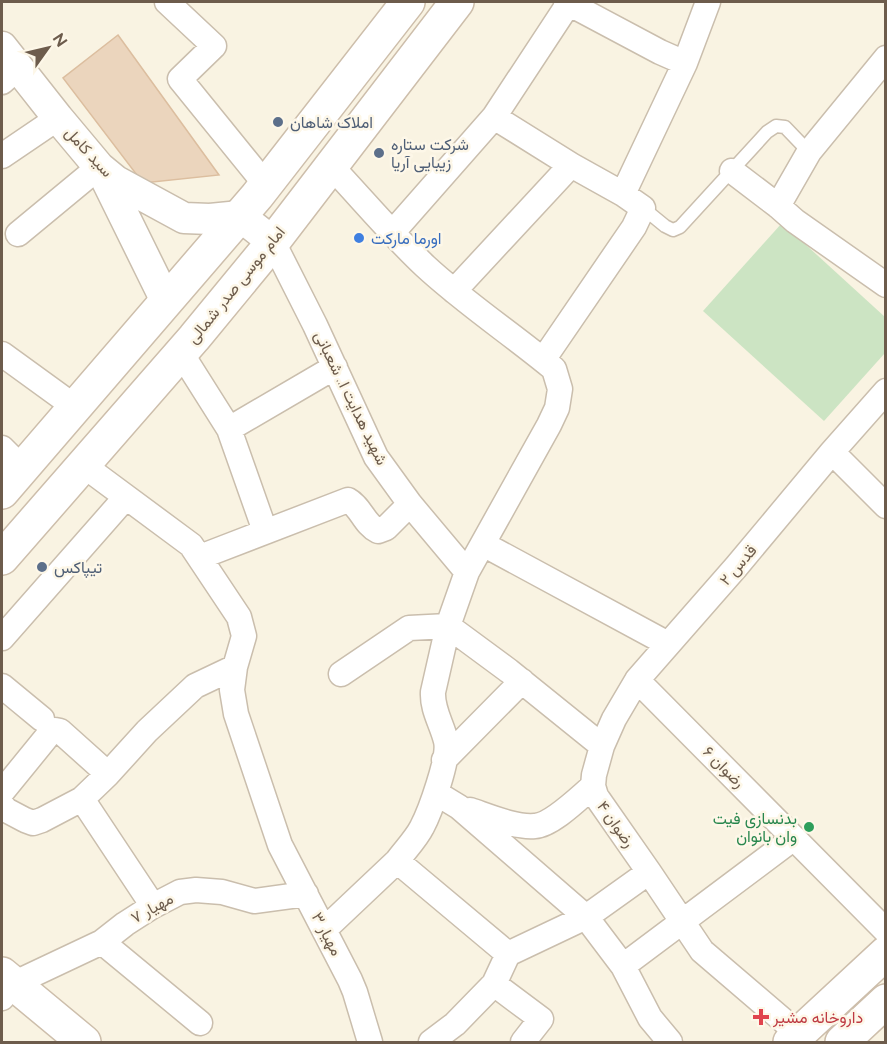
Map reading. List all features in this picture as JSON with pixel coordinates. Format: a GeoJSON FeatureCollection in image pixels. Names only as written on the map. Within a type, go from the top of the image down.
{"type":"FeatureCollection","features":[{"type":"Feature","properties":{"kind":"main road"},"geometry":{"type":"LineString","coordinates":[[2,492],[12,458],[75,407],[240,216],[408,2]]}},
{"type":"Feature","properties":{"kind":"main road","name":"امام موسی صدر شمالی"},"geometry":{"type":"LineString","coordinates":[[2,558],[273,242],[457,2]]}},
{"type":"Feature","properties":{"kind":"main road"},"geometry":{"type":"LineString","coordinates":[[795,1038],[885,953]]}},
{"type":"Feature","properties":{"kind":"main road"},"geometry":{"type":"LineString","coordinates":[[5,985],[84,1042]]}},
{"type":"Feature","properties":{"kind":"main road"},"geometry":{"type":"LineString","coordinates":[[842,1042],[885,1001]]}},
{"type":"Feature","properties":{"kind":"street"},"geometry":{"type":"LineString","coordinates":[[167,2],[214,46],[180,79],[266,184]]}},
{"type":"Feature","properties":{"kind":"street"},"geometry":{"type":"LineString","coordinates":[[392,233],[494,117],[568,2],[660,52],[685,63]]}},
{"type":"Feature","properties":{"kind":"street"},"geometry":{"type":"LineString","coordinates":[[623,194],[685,63],[708,2]]}},
{"type":"Feature","properties":{"kind":"street"},"geometry":{"type":"LineString","coordinates":[[777,206],[809,152],[885,58]]}},
{"type":"Feature","properties":{"kind":"street","name":"سید کامل"},"geometry":{"type":"LineString","coordinates":[[7,66],[58,118],[99,167],[116,181],[184,218],[210,219],[240,216]]}},
{"type":"Feature","properties":{"kind":"street"},"geometry":{"type":"LineString","coordinates":[[494,117],[643,208],[634,227],[543,360]]}},
{"type":"Feature","properties":{"kind":"street"},"geometry":{"type":"LineString","coordinates":[[2,156],[58,118]]}},
{"type":"Feature","properties":{"kind":"street"},"geometry":{"type":"LineString","coordinates":[[454,291],[571,165]]}},
{"type":"Feature","properties":{"kind":"street"},"geometry":{"type":"LineString","coordinates":[[324,930],[397,861],[422,828],[436,793],[447,743],[432,701],[448,626],[467,572],[557,408],[560,389],[555,369],[425,266],[332,166]]}},
{"type":"Feature","properties":{"kind":"street"},"geometry":{"type":"LineString","coordinates":[[18,234],[99,167],[166,301]]}},
{"type":"Feature","properties":{"kind":"street"},"geometry":{"type":"LineString","coordinates":[[732,171],[795,221],[884,279]]}},
{"type":"Feature","properties":{"kind":"street"},"geometry":{"type":"LineString","coordinates":[[240,216],[273,242]]}},
{"type":"Feature","properties":{"kind":"street","name":"شهید هدایت ا.. شعبانی"},"geometry":{"type":"LineString","coordinates":[[273,242],[335,367],[376,457],[410,504],[467,572]]}},
{"type":"Feature","properties":{"kind":"street"},"geometry":{"type":"LineString","coordinates":[[181,352],[229,429],[265,531]]}},
{"type":"Feature","properties":{"kind":"street"},"geometry":{"type":"LineString","coordinates":[[2,354],[75,407]]}},
{"type":"Feature","properties":{"kind":"street"},"geometry":{"type":"LineString","coordinates":[[229,429],[335,367]]}},
{"type":"Feature","properties":{"kind":"street","name":"قدس ۲"},"geometry":{"type":"LineString","coordinates":[[602,746],[614,719],[638,680],[885,391]]}},
{"type":"Feature","properties":{"kind":"street"},"geometry":{"type":"LineString","coordinates":[[832,452],[885,507]]}},
{"type":"Feature","properties":{"kind":"street","name":"مهیار ۳"},"geometry":{"type":"LineString","coordinates":[[82,465],[191,545],[239,617],[244,636],[232,690],[236,714],[280,845],[355,992],[370,1042]]}},
{"type":"Feature","properties":{"kind":"street"},"geometry":{"type":"LineString","coordinates":[[2,638],[126,497]]}},
{"type":"Feature","properties":{"kind":"street"},"geometry":{"type":"LineString","coordinates":[[200,557],[348,500],[354,503],[371,528],[378,531],[386,528],[410,504]]}},
{"type":"Feature","properties":{"kind":"street"},"geometry":{"type":"LineString","coordinates":[[483,544],[668,644]]}},
{"type":"Feature","properties":{"kind":"street"},"geometry":{"type":"LineString","coordinates":[[341,674],[409,628],[448,626],[522,681],[602,746]]}},
{"type":"Feature","properties":{"kind":"street"},"geometry":{"type":"LineString","coordinates":[[2,805],[6,810],[33,823],[82,799],[147,731],[195,686],[236,666]]}},
{"type":"Feature","properties":{"kind":"street","name":"رضوان ۶"},"geometry":{"type":"LineString","coordinates":[[638,680],[885,930]]}},
{"type":"Feature","properties":{"kind":"street"},"geometry":{"type":"LineString","coordinates":[[444,760],[522,681]]}},
{"type":"Feature","properties":{"kind":"street"},"geometry":{"type":"LineString","coordinates":[[2,686],[42,720]]}},
{"type":"Feature","properties":{"kind":"street"},"geometry":{"type":"LineString","coordinates":[[2,792],[50,733],[55,730],[60,731],[108,774]]}},
{"type":"Feature","properties":{"kind":"street","name":"رضوان ۴"},"geometry":{"type":"LineString","coordinates":[[602,746],[594,775],[593,786],[596,796],[702,951],[795,1038]]}},
{"type":"Feature","properties":{"kind":"street"},"geometry":{"type":"LineString","coordinates":[[459,807],[533,827],[539,826],[565,810],[593,786]]}},
{"type":"Feature","properties":{"kind":"street"},"geometry":{"type":"LineString","coordinates":[[436,793],[459,807],[586,918],[623,966],[650,1018],[670,1042]]}},
{"type":"Feature","properties":{"kind":"street"},"geometry":{"type":"LineString","coordinates":[[82,799],[153,906]]}},
{"type":"Feature","properties":{"kind":"street"},"geometry":{"type":"LineString","coordinates":[[623,966],[794,838]]}},
{"type":"Feature","properties":{"kind":"street"},"geometry":{"type":"LineString","coordinates":[[397,861],[508,954]]}},
{"type":"Feature","properties":{"kind":"street"},"geometry":{"type":"LineString","coordinates":[[431,1042],[455,1024],[494,984],[508,954],[586,918],[650,872]]}},
{"type":"Feature","properties":{"kind":"street","name":"مهیار ۷"},"geometry":{"type":"LineString","coordinates":[[5,985],[102,942],[124,924],[180,892],[196,890],[222,892],[254,901],[306,894]]}},
{"type":"Feature","properties":{"kind":"street"},"geometry":{"type":"LineString","coordinates":[[102,942],[201,1023]]}},
{"type":"Feature","properties":{"kind":"street"},"geometry":{"type":"LineString","coordinates":[[494,984],[541,1019],[523,1042]]}},
{"type":"Feature","properties":{"kind":"lane"},"geometry":{"type":"LineString","coordinates":[[643,208],[673,230],[681,227],[767,132],[776,126],[785,127],[809,152]]}},
{"type":"Feature","properties":{"kind":"green space"},"geometry":{"type":"Polygon","coordinates":[[[782,223],[885,317],[885,353],[824,421],[703,311],[782,223]]]}},
{"type":"Feature","properties":{"kind":"building"},"geometry":{"type":"Polygon","coordinates":[[[118,35],[219,175],[143,183],[63,78],[118,35]]]}},
{"type":"Feature","properties":{"kind":"place","name":"املاک شاهان"},"geometry":{"type":"Point","coordinates":[278,122]}},
{"type":"Feature","properties":{"kind":"place","name":"شرکت ستاره زیبایی آریا"},"geometry":{"type":"Point","coordinates":[379,153]}},
{"type":"Feature","properties":{"kind":"place","name":"اورما مارکت"},"geometry":{"type":"Point","coordinates":[359,238]}},
{"type":"Feature","properties":{"kind":"place","name":"تیپاکس"},"geometry":{"type":"Point","coordinates":[42,567]}},
{"type":"Feature","properties":{"kind":"place","name":"بدنسازی فیت وان بانوان"},"geometry":{"type":"Point","coordinates":[809,827]}},
{"type":"Feature","properties":{"kind":"place","name":"داروخانه مشیر"},"geometry":{"type":"Point","coordinates":[761,1017]}}]}
